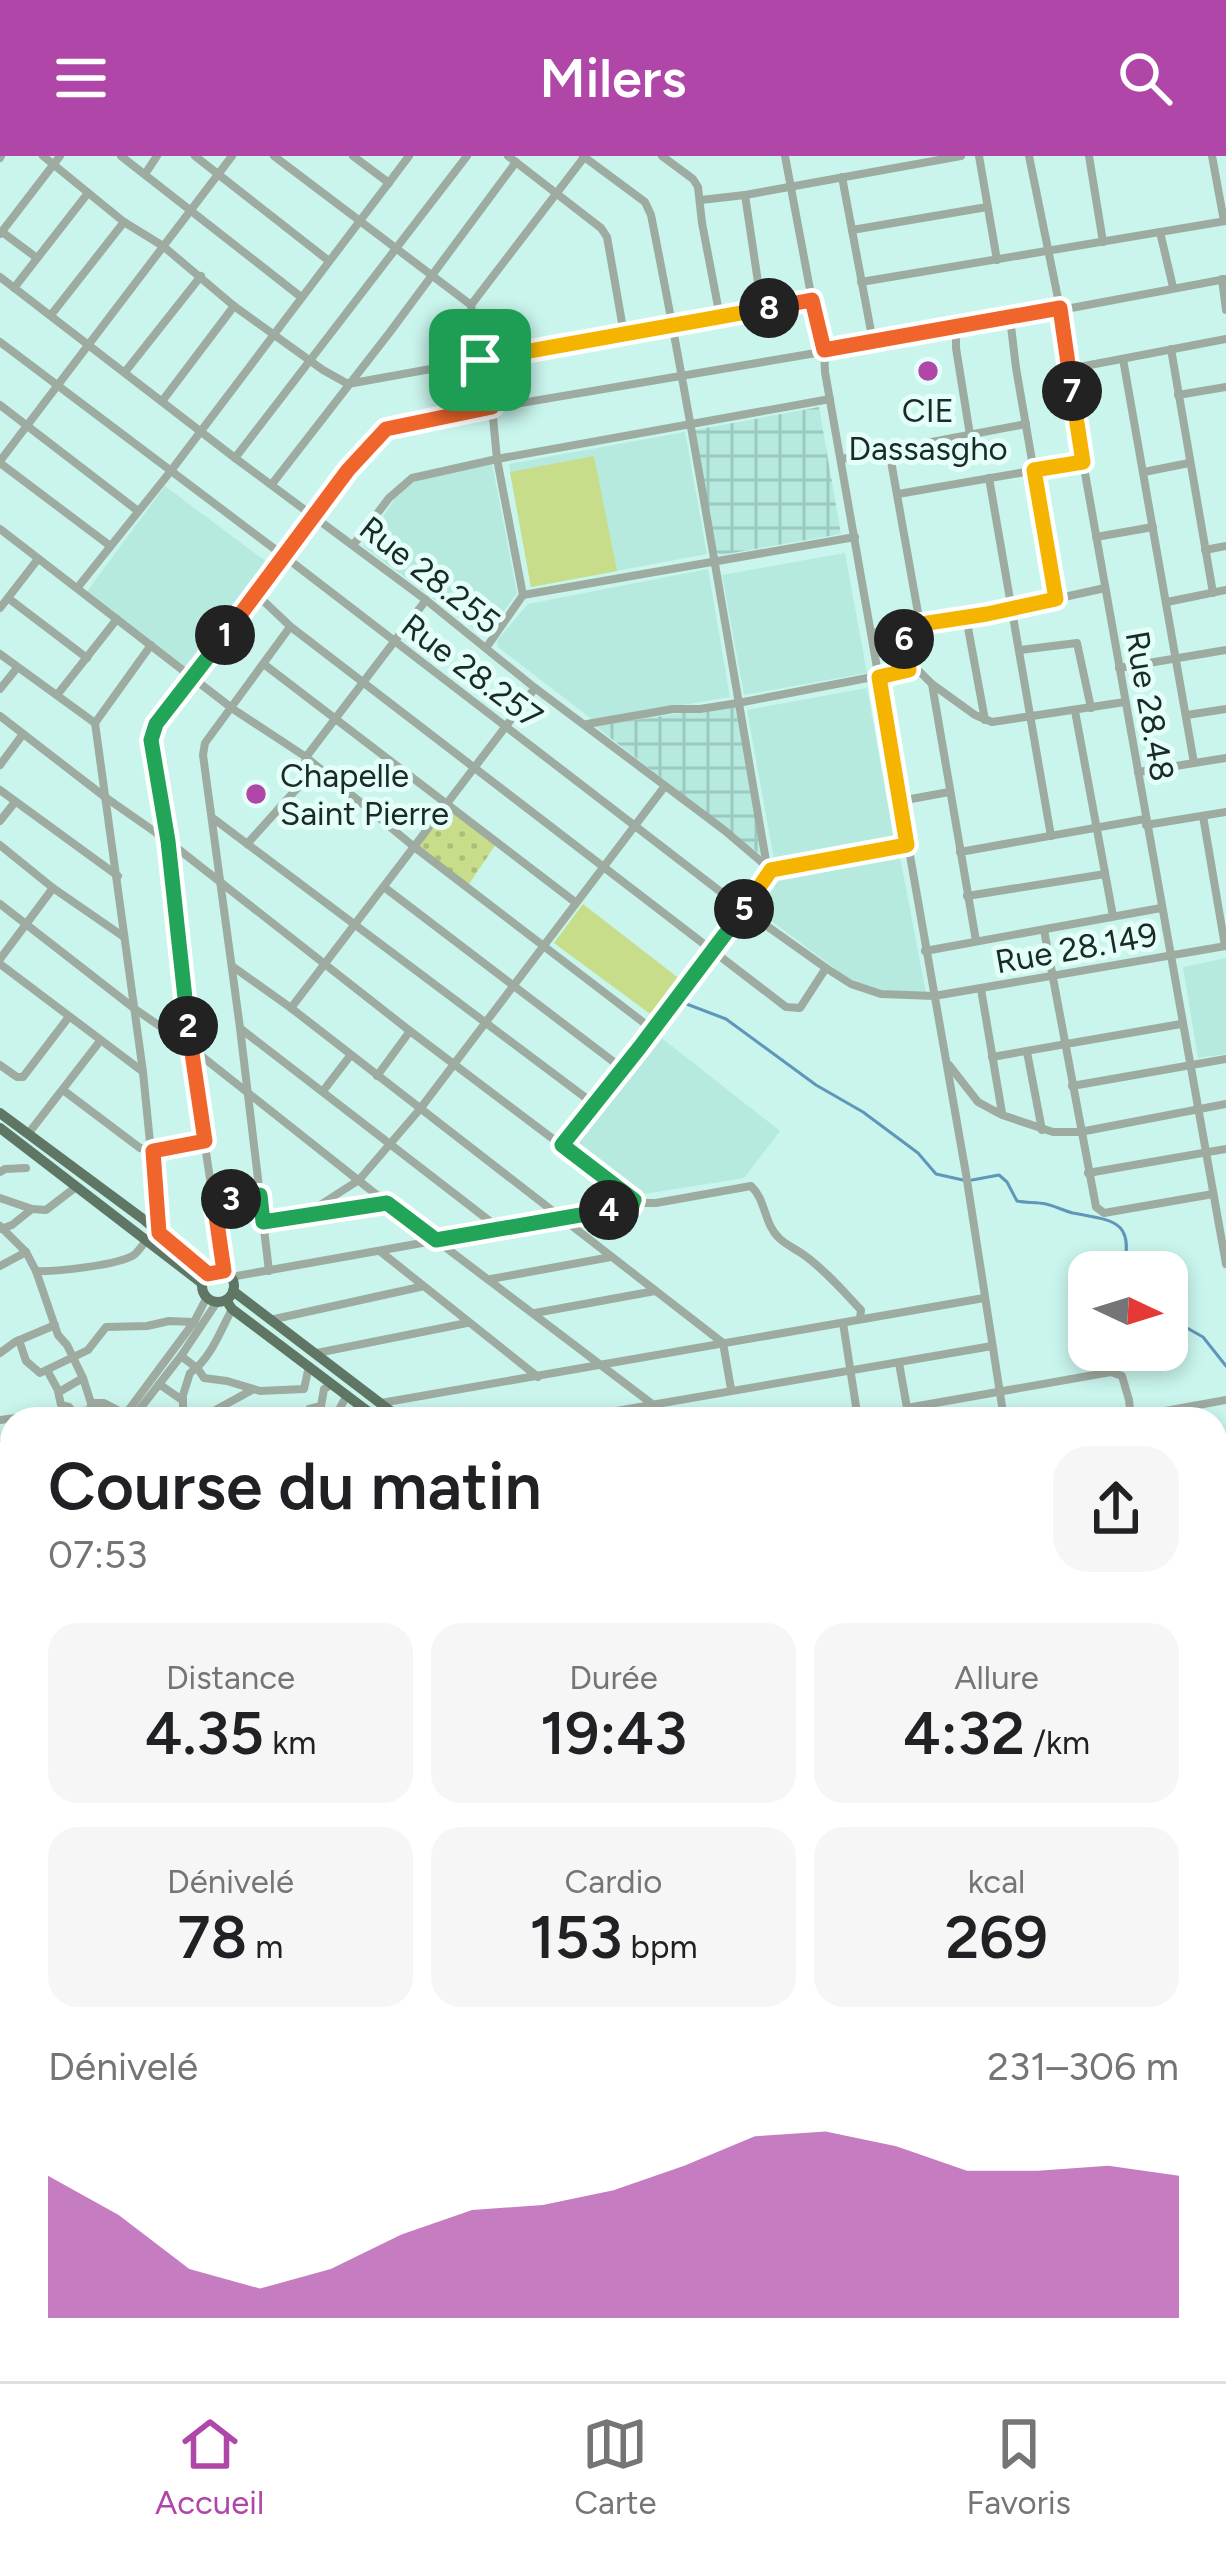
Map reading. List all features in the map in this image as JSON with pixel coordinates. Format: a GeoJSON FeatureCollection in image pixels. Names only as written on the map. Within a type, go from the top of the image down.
{"type":"FeatureCollection","features":[{"type":"Feature","properties":{"kind":"main road"},"geometry":{"type":"LineString","coordinates":[[0,1112],[159,1233],[218,1294],[270,1319],[385,1407]]}},
{"type":"Feature","properties":{"kind":"main road"},"geometry":{"type":"LineString","coordinates":[[0,1128],[361,1407]]}},
{"type":"Feature","properties":{"kind":"main road"},"geometry":{"type":"LineString","coordinates":[[218,1294],[227,1274]]}},
{"type":"Feature","properties":{"kind":"main road"},"geometry":{"type":"LineString","coordinates":[[218,1294],[227,1274]]}},
{"type":"Feature","properties":{"kind":"street"},"geometry":{"type":"LineString","coordinates":[[43,156],[57,160],[88,193],[163,246],[234,306],[348,384],[812,300]]}},
{"type":"Feature","properties":{"kind":"street"},"geometry":{"type":"LineString","coordinates":[[121,156],[301,297]]}},
{"type":"Feature","properties":{"kind":"street"},"geometry":{"type":"LineString","coordinates":[[145,174],[157,156]]}},
{"type":"Feature","properties":{"kind":"street"},"geometry":{"type":"LineString","coordinates":[[195,156],[329,260]]}},
{"type":"Feature","properties":{"kind":"street"},"geometry":{"type":"LineString","coordinates":[[110,545],[0,462],[232,156]]}},
{"type":"Feature","properties":{"kind":"street"},"geometry":{"type":"LineString","coordinates":[[274,156],[471,304],[523,595]]}},
{"type":"Feature","properties":{"kind":"street"},"geometry":{"type":"LineString","coordinates":[[353,156],[389,182]]}},
{"type":"Feature","properties":{"kind":"street"},"geometry":{"type":"LineString","coordinates":[[78,587],[409,156]]}},
{"type":"Feature","properties":{"kind":"street"},"geometry":{"type":"LineString","coordinates":[[235,458],[467,156]]}},
{"type":"Feature","properties":{"kind":"street"},"geometry":{"type":"LineString","coordinates":[[471,304],[584,156],[649,207],[769,869],[712,952],[562,1145]]}},
{"type":"Feature","properties":{"kind":"street"},"geometry":{"type":"LineString","coordinates":[[662,156],[693,179],[701,200],[720,316]]}},
{"type":"Feature","properties":{"kind":"street"},"geometry":{"type":"LineString","coordinates":[[785,156],[824,350],[1002,1407]]}},
{"type":"Feature","properties":{"kind":"street"},"geometry":{"type":"LineString","coordinates":[[896,156],[898,168]]}},
{"type":"Feature","properties":{"kind":"street"},"geometry":{"type":"LineString","coordinates":[[701,200],[961,156]]}},
{"type":"Feature","properties":{"kind":"street"},"geometry":{"type":"LineString","coordinates":[[979,156],[997,260]]}},
{"type":"Feature","properties":{"kind":"street","name":"Rue 28.48"},"geometry":{"type":"LineString","coordinates":[[1029,156],[1060,308],[1096,537],[1226,1264]]}},
{"type":"Feature","properties":{"kind":"street"},"geometry":{"type":"LineString","coordinates":[[1089,156],[1103,242]]}},
{"type":"Feature","properties":{"kind":"street"},"geometry":{"type":"LineString","coordinates":[[860,282],[1225,221],[1212,156]]}},
{"type":"Feature","properties":{"kind":"street"},"geometry":{"type":"LineString","coordinates":[[272,484],[432,275],[512,159],[594,221],[607,237],[624,334]]}},
{"type":"Feature","properties":{"kind":"street"},"geometry":{"type":"LineString","coordinates":[[37,258],[1,233],[57,160]]}},
{"type":"Feature","properties":{"kind":"street"},"geometry":{"type":"LineString","coordinates":[[842,177],[873,342]]}},
{"type":"Feature","properties":{"kind":"street"},"geometry":{"type":"LineString","coordinates":[[14,288],[88,193]]}},
{"type":"Feature","properties":{"kind":"street"},"geometry":{"type":"LineString","coordinates":[[745,195],[762,309]]}},
{"type":"Feature","properties":{"kind":"street"},"geometry":{"type":"LineString","coordinates":[[852,230],[987,207]]}},
{"type":"Feature","properties":{"kind":"street"},"geometry":{"type":"LineString","coordinates":[[50,316],[124,222]]}},
{"type":"Feature","properties":{"kind":"street"},"geometry":{"type":"LineString","coordinates":[[1160,232],[1173,286]]}},
{"type":"Feature","properties":{"kind":"street"},"geometry":{"type":"LineString","coordinates":[[125,373],[201,276]]}},
{"type":"Feature","properties":{"kind":"street","name":"Rue 28.255"},"geometry":{"type":"LineString","coordinates":[[0,277],[426,600],[769,869]]}},
{"type":"Feature","properties":{"kind":"street"},"geometry":{"type":"LineString","coordinates":[[860,1319],[861,1310],[834,1282],[780,1239],[752,1186],[634,1203],[269,1271],[227,1274],[190,1047],[152,732],[348,470],[386,429],[1173,286],[1224,279],[1226,310]]}},
{"type":"Feature","properties":{"kind":"street"},"geometry":{"type":"LineString","coordinates":[[163,400],[234,306]]}},
{"type":"Feature","properties":{"kind":"street"},"geometry":{"type":"LineString","coordinates":[[1010,318],[1056,599]]}},
{"type":"Feature","properties":{"kind":"street"},"geometry":{"type":"LineString","coordinates":[[956,328],[970,435]]}},
{"type":"Feature","properties":{"kind":"street"},"geometry":{"type":"LineString","coordinates":[[1069,369],[1226,339]]}},
{"type":"Feature","properties":{"kind":"street","name":"Rue 28.257"},"geometry":{"type":"LineString","coordinates":[[0,342],[826,968],[850,984],[881,994],[934,996]]}},
{"type":"Feature","properties":{"kind":"street"},"geometry":{"type":"LineString","coordinates":[[1171,349],[1213,593]]}},
{"type":"Feature","properties":{"kind":"street"},"geometry":{"type":"LineString","coordinates":[[1123,359],[1194,763]]}},
{"type":"Feature","properties":{"kind":"street"},"geometry":{"type":"LineString","coordinates":[[1178,395],[1226,387]]}},
{"type":"Feature","properties":{"kind":"street"},"geometry":{"type":"LineString","coordinates":[[354,545],[389,498],[412,478],[497,458],[830,399]]}},
{"type":"Feature","properties":{"kind":"street"},"geometry":{"type":"LineString","coordinates":[[0,406],[138,511]]}},
{"type":"Feature","properties":{"kind":"street"},"geometry":{"type":"LineString","coordinates":[[842,460],[1026,424]]}},
{"type":"Feature","properties":{"kind":"street"},"geometry":{"type":"LineString","coordinates":[[890,450],[920,624]]}},
{"type":"Feature","properties":{"kind":"street"},"geometry":{"type":"LineString","coordinates":[[898,494],[1083,462]]}},
{"type":"Feature","properties":{"kind":"street"},"geometry":{"type":"LineString","coordinates":[[1144,472],[1189,463]]}},
{"type":"Feature","properties":{"kind":"street"},"geometry":{"type":"LineString","coordinates":[[989,478],[1051,836]]}},
{"type":"Feature","properties":{"kind":"street"},"geometry":{"type":"LineString","coordinates":[[1096,537],[1153,527]]}},
{"type":"Feature","properties":{"kind":"street"},"geometry":{"type":"LineString","coordinates":[[1,532],[232,709],[306,757],[652,1030]]}},
{"type":"Feature","properties":{"kind":"street"},"geometry":{"type":"LineString","coordinates":[[486,648],[523,595],[855,537]]}},
{"type":"Feature","properties":{"kind":"street"},"geometry":{"type":"LineString","coordinates":[[1205,550],[1226,546]]}},
{"type":"Feature","properties":{"kind":"street"},"geometry":{"type":"LineString","coordinates":[[0,608],[38,559]]}},
{"type":"Feature","properties":{"kind":"street"},"geometry":{"type":"LineString","coordinates":[[871,633],[1105,588]]}},
{"type":"Feature","properties":{"kind":"street"},"geometry":{"type":"LineString","coordinates":[[1167,602],[1226,590]]}},
{"type":"Feature","properties":{"kind":"street"},"geometry":{"type":"LineString","coordinates":[[256,594],[291,627],[786,1007],[800,1008],[826,968]]}},
{"type":"Feature","properties":{"kind":"street"},"geometry":{"type":"LineString","coordinates":[[8,598],[87,658]]}},
{"type":"Feature","properties":{"kind":"street"},"geometry":{"type":"LineString","coordinates":[[247,844],[301,784],[306,757],[426,600]]}},
{"type":"Feature","properties":{"kind":"street"},"geometry":{"type":"LineString","coordinates":[[966,617],[986,720]]}},
{"type":"Feature","properties":{"kind":"street"},"geometry":{"type":"LineString","coordinates":[[58,695],[117,619]]}},
{"type":"Feature","properties":{"kind":"street"},"geometry":{"type":"LineString","coordinates":[[269,1271],[203,748],[291,627]]}},
{"type":"Feature","properties":{"kind":"street"},"geometry":{"type":"LineString","coordinates":[[902,627],[909,670]]}},
{"type":"Feature","properties":{"kind":"street"},"geometry":{"type":"LineString","coordinates":[[1020,650],[1077,643],[1091,708]]}},
{"type":"Feature","properties":{"kind":"street"},"geometry":{"type":"LineString","coordinates":[[151,644],[95,723],[153,1151],[159,1233]]}},
{"type":"Feature","properties":{"kind":"street"},"geometry":{"type":"LineString","coordinates":[[1119,668],[1226,650]]}},
{"type":"Feature","properties":{"kind":"street"},"geometry":{"type":"LineString","coordinates":[[0,654],[95,723]]}},
{"type":"Feature","properties":{"kind":"street"},"geometry":{"type":"LineString","coordinates":[[265,664],[574,902]]}},
{"type":"Feature","properties":{"kind":"street"},"geometry":{"type":"LineString","coordinates":[[0,689],[17,668]]}},
{"type":"Feature","properties":{"kind":"street"},"geometry":{"type":"LineString","coordinates":[[585,724],[738,703],[909,670],[920,672],[958,704],[995,722],[1125,702]]}},
{"type":"Feature","properties":{"kind":"street"},"geometry":{"type":"LineString","coordinates":[[932,684],[976,941]]}},
{"type":"Feature","properties":{"kind":"street"},"geometry":{"type":"LineString","coordinates":[[291,1008],[535,688]]}},
{"type":"Feature","properties":{"kind":"street"},"geometry":{"type":"LineString","coordinates":[[1187,715],[1226,709]]}},
{"type":"Feature","properties":{"kind":"street"},"geometry":{"type":"LineString","coordinates":[[1075,711],[1113,916]]}},
{"type":"Feature","properties":{"kind":"street"},"geometry":{"type":"LineString","coordinates":[[0,716],[625,1191],[634,1203]]}},
{"type":"Feature","properties":{"kind":"street"},"geometry":{"type":"LineString","coordinates":[[0,765],[23,734]]}},
{"type":"Feature","properties":{"kind":"street"},"geometry":{"type":"LineString","coordinates":[[1138,772],[1226,758]]}},
{"type":"Feature","properties":{"kind":"street"},"geometry":{"type":"LineString","coordinates":[[303,1216],[358,1180],[420,1109],[665,786]]}},
{"type":"Feature","properties":{"kind":"street"},"geometry":{"type":"LineString","coordinates":[[0,790],[118,875]]}},
{"type":"Feature","properties":{"kind":"street"},"geometry":{"type":"LineString","coordinates":[[900,801],[949,792]]}},
{"type":"Feature","properties":{"kind":"street"},"geometry":{"type":"LineString","coordinates":[[0,821],[15,802]]}},
{"type":"Feature","properties":{"kind":"street"},"geometry":{"type":"LineString","coordinates":[[960,852],[1226,812]]}},
{"type":"Feature","properties":{"kind":"street"},"geometry":{"type":"LineString","coordinates":[[1203,816],[1226,946]]}},
{"type":"Feature","properties":{"kind":"street"},"geometry":{"type":"LineString","coordinates":[[212,818],[594,1103]]}},
{"type":"Feature","properties":{"kind":"street"},"geometry":{"type":"LineString","coordinates":[[0,845],[125,939]]}},
{"type":"Feature","properties":{"kind":"street"},"geometry":{"type":"LineString","coordinates":[[769,869],[907,845]]}},
{"type":"Feature","properties":{"kind":"street"},"geometry":{"type":"LineString","coordinates":[[967,896],[1105,874]]}},
{"type":"Feature","properties":{"kind":"street"},"geometry":{"type":"LineString","coordinates":[[384,887],[623,1069]]}},
{"type":"Feature","properties":{"kind":"street"},"geometry":{"type":"LineString","coordinates":[[53,888],[0,962],[143,1072]]}},
{"type":"Feature","properties":{"kind":"street"},"geometry":{"type":"LineString","coordinates":[[0,904],[657,1407]]}},
{"type":"Feature","properties":{"kind":"street"},"geometry":{"type":"LineString","coordinates":[[926,951],[1161,908]]}},
{"type":"Feature","properties":{"kind":"street"},"geometry":{"type":"LineString","coordinates":[[1043,930],[1096,1207],[1104,1213],[1213,1194]]}},
{"type":"Feature","properties":{"kind":"street","name":"Rue 28.149"},"geometry":{"type":"LineString","coordinates":[[934,996],[1226,946]]}},
{"type":"Feature","properties":{"kind":"street"},"geometry":{"type":"LineString","coordinates":[[231,965],[723,1342],[731,1389]]}},
{"type":"Feature","properties":{"kind":"street"},"geometry":{"type":"LineString","coordinates":[[981,988],[1002,1115]]}},
{"type":"Feature","properties":{"kind":"street"},"geometry":{"type":"LineString","coordinates":[[0,1064],[23,1077],[68,1018]]}},
{"type":"Feature","properties":{"kind":"street"},"geometry":{"type":"LineString","coordinates":[[992,1057],[1181,1024]]}},
{"type":"Feature","properties":{"kind":"street"},"geometry":{"type":"LineString","coordinates":[[240,1028],[501,1229]]}},
{"type":"Feature","properties":{"kind":"street"},"geometry":{"type":"LineString","coordinates":[[377,1076],[410,1030]]}},
{"type":"Feature","properties":{"kind":"street"},"geometry":{"type":"LineString","coordinates":[[28,1134],[100,1041]]}},
{"type":"Feature","properties":{"kind":"street"},"geometry":{"type":"LineString","coordinates":[[1027,1052],[1042,1130]]}},
{"type":"Feature","properties":{"kind":"street"},"geometry":{"type":"LineString","coordinates":[[322,1091],[350,1056]]}},
{"type":"Feature","properties":{"kind":"street"},"geometry":{"type":"LineString","coordinates":[[945,1058],[978,1102],[1042,1130],[1080,1132],[1226,1104]]}},
{"type":"Feature","properties":{"kind":"street"},"geometry":{"type":"LineString","coordinates":[[1072,1086],[1226,1059]]}},
{"type":"Feature","properties":{"kind":"street"},"geometry":{"type":"LineString","coordinates":[[63,1090],[134,1145],[153,1151],[205,1141]]}},
{"type":"Feature","properties":{"kind":"street"},"geometry":{"type":"LineString","coordinates":[[1088,1173],[1226,1149]]}},
{"type":"Feature","properties":{"kind":"street"},"geometry":{"type":"LineString","coordinates":[[0,1172],[26,1168]]}},
{"type":"Feature","properties":{"kind":"street"},"geometry":{"type":"LineString","coordinates":[[0,1198],[46,1210],[77,1186]]}},
{"type":"Feature","properties":{"kind":"street"},"geometry":{"type":"LineString","coordinates":[[214,1202],[260,1195]]}},
{"type":"Feature","properties":{"kind":"street"},"geometry":{"type":"LineString","coordinates":[[263,1222],[387,1203]]}},
{"type":"Feature","properties":{"kind":"street"},"geometry":{"type":"LineString","coordinates":[[1,1228],[32,1209]]}},
{"type":"Feature","properties":{"kind":"street"},"geometry":{"type":"LineString","coordinates":[[1,1228],[26,1252],[36,1271],[58,1335],[68,1345],[83,1378],[90,1407]]}},
{"type":"Feature","properties":{"kind":"street"},"geometry":{"type":"LineString","coordinates":[[36,1271],[120,1261],[134,1255],[147,1240]]}},
{"type":"Feature","properties":{"kind":"street"},"geometry":{"type":"LineString","coordinates":[[380,1251],[538,1377]]}},
{"type":"Feature","properties":{"kind":"street"},"geometry":{"type":"LineString","coordinates":[[0,1266],[26,1252]]}},
{"type":"Feature","properties":{"kind":"street"},"geometry":{"type":"LineString","coordinates":[[489,1279],[611,1257]]}},
{"type":"Feature","properties":{"kind":"street"},"geometry":{"type":"LineString","coordinates":[[270,1319],[421,1286]]}},
{"type":"Feature","properties":{"kind":"street"},"geometry":{"type":"LineString","coordinates":[[533,1313],[655,1291]]}},
{"type":"Feature","properties":{"kind":"street"},"geometry":{"type":"LineString","coordinates":[[133,1407],[218,1294]]}},
{"type":"Feature","properties":{"kind":"street"},"geometry":{"type":"LineString","coordinates":[[136,1407],[181,1355],[218,1294]]}},
{"type":"Feature","properties":{"kind":"street"},"geometry":{"type":"LineString","coordinates":[[182,1407],[218,1294]]}},
{"type":"Feature","properties":{"kind":"street"},"geometry":{"type":"LineString","coordinates":[[380,1403],[984,1298]]}},
{"type":"Feature","properties":{"kind":"street"},"geometry":{"type":"LineString","coordinates":[[19,1340],[26,1361],[37,1372],[88,1350],[106,1327],[194,1322]]}},
{"type":"Feature","properties":{"kind":"street"},"geometry":{"type":"LineString","coordinates":[[315,1354],[469,1322]]}},
{"type":"Feature","properties":{"kind":"street"},"geometry":{"type":"LineString","coordinates":[[843,1323],[855,1407]]}},
{"type":"Feature","properties":{"kind":"street"},"geometry":{"type":"LineString","coordinates":[[0,1353],[55,1325]]}},
{"type":"Feature","properties":{"kind":"street"},"geometry":{"type":"LineString","coordinates":[[642,1407],[992,1346]]}},
{"type":"Feature","properties":{"kind":"street"},"geometry":{"type":"LineString","coordinates":[[181,1355],[203,1378],[254,1390],[328,1386],[321,1406],[315,1407]]}},
{"type":"Feature","properties":{"kind":"street"},"geometry":{"type":"LineString","coordinates":[[899,1363],[907,1407]]}},
{"type":"Feature","properties":{"kind":"street"},"geometry":{"type":"LineString","coordinates":[[304,1388],[309,1366]]}},
{"type":"Feature","properties":{"kind":"street"},"geometry":{"type":"LineString","coordinates":[[47,1370],[60,1405],[69,1407]]}},
{"type":"Feature","properties":{"kind":"street"},"geometry":{"type":"LineString","coordinates":[[912,1407],[1116,1372],[1122,1376],[1129,1407]]}},
{"type":"Feature","properties":{"kind":"street"},"geometry":{"type":"LineString","coordinates":[[58,1391],[83,1378]]}},
{"type":"Feature","properties":{"kind":"street"},"geometry":{"type":"LineString","coordinates":[[159,1384],[182,1400]]}},
{"type":"Feature","properties":{"kind":"street"},"geometry":{"type":"LineString","coordinates":[[221,1407],[254,1390]]}},
{"type":"Feature","properties":{"kind":"street"},"geometry":{"type":"LineString","coordinates":[[340,1407],[346,1395]]}},
{"type":"Feature","properties":{"kind":"street"},"geometry":{"type":"LineString","coordinates":[[1189,1407],[1226,1400]]}},
{"type":"Feature","properties":{"kind":"shaded area"},"geometry":{"type":"Polygon","coordinates":[[[819,407],[841,534],[721,555],[715,552],[695,430],[819,407]]]}},
{"type":"Feature","properties":{"kind":"shaded area"},"geometry":{"type":"Polygon","coordinates":[[[685,432],[707,554],[531,587],[509,464],[685,432]]]}},
{"type":"Feature","properties":{"kind":"shaded area"},"geometry":{"type":"Polygon","coordinates":[[[492,463],[517,593],[485,637],[363,546],[409,485],[421,478],[492,463]]]}},
{"type":"Feature","properties":{"kind":"shaded area"},"geometry":{"type":"Polygon","coordinates":[[[165,486],[268,563],[188,671],[85,594],[165,486]]]}},
{"type":"Feature","properties":{"kind":"shaded area"},"geometry":{"type":"Polygon","coordinates":[[[845,553],[867,673],[744,695],[722,575],[845,553]]]}},
{"type":"Feature","properties":{"kind":"shaded area"},"geometry":{"type":"Polygon","coordinates":[[[708,569],[730,697],[593,720],[498,647],[497,640],[528,604],[708,569]]]}},
{"type":"Feature","properties":{"kind":"shaded area"},"geometry":{"type":"Polygon","coordinates":[[[867,688],[894,839],[774,860],[747,710],[867,688]]]}},
{"type":"Feature","properties":{"kind":"shaded area"},"geometry":{"type":"Polygon","coordinates":[[[735,705],[762,856],[595,726],[735,705]]]}},
{"type":"Feature","properties":{"kind":"shaded area"},"geometry":{"type":"Polygon","coordinates":[[[899,852],[926,993],[866,988],[753,907],[776,876],[899,852]]]}},
{"type":"Feature","properties":{"kind":"shaded area"},"geometry":{"type":"Polygon","coordinates":[[[1226,958],[1226,1054],[1198,1058],[1183,967],[1226,958]]]}},
{"type":"Feature","properties":{"kind":"shaded area"},"geometry":{"type":"Polygon","coordinates":[[[653,1035],[780,1131],[744,1178],[644,1194],[573,1139],[653,1035]]]}},
{"type":"Feature","properties":{"kind":"green space"},"geometry":{"type":"Polygon","coordinates":[[[594,456],[617,571],[531,587],[510,472],[594,456]]]}},
{"type":"Feature","properties":{"kind":"green space"},"geometry":{"type":"Polygon","coordinates":[[[448,806],[498,841],[467,887],[417,846],[448,806]]]}},
{"type":"Feature","properties":{"kind":"green space"},"geometry":{"type":"Polygon","coordinates":[[[583,904],[681,980],[653,1016],[554,943],[583,904]]]}},
{"type":"Feature","properties":{"kind":"waterway"},"geometry":{"type":"LineString","coordinates":[[668,997],[726,1019],[816,1085],[863,1112],[918,1153],[936,1174],[963,1180]]}},
{"type":"Feature","properties":{"kind":"waterway"},"geometry":{"type":"LineString","coordinates":[[972,1180],[999,1175],[1017,1201],[1110,1221],[1124,1233],[1126,1251]]}},
{"type":"Feature","properties":{"kind":"waterway"},"geometry":{"type":"LineString","coordinates":[[1188,1329],[1203,1337],[1226,1366]]}},
{"type":"Feature","properties":{"kind":"place","name":"CIE Dassasgho"},"geometry":{"type":"Point","coordinates":[928,371]}},
{"type":"Feature","properties":{"kind":"place","name":"Chapelle Saint Pierre"},"geometry":{"type":"Point","coordinates":[256,794]}},
{"type":"Feature","properties":{"kind":"route"},"geometry":{"type":"LineString","coordinates":[[812,300],[824,350],[1060,308],[1083,462],[1034,470],[1056,599],[902,627],[909,670],[879,677],[907,845],[771,870],[562,1145],[631,1196],[634,1205],[436,1240],[387,1203],[263,1222],[260,1195],[214,1202],[224,1271],[208,1274],[159,1233],[153,1151],[205,1141],[152,732],[380,434],[392,427],[492,407],[480,360],[812,300]]}}]}
